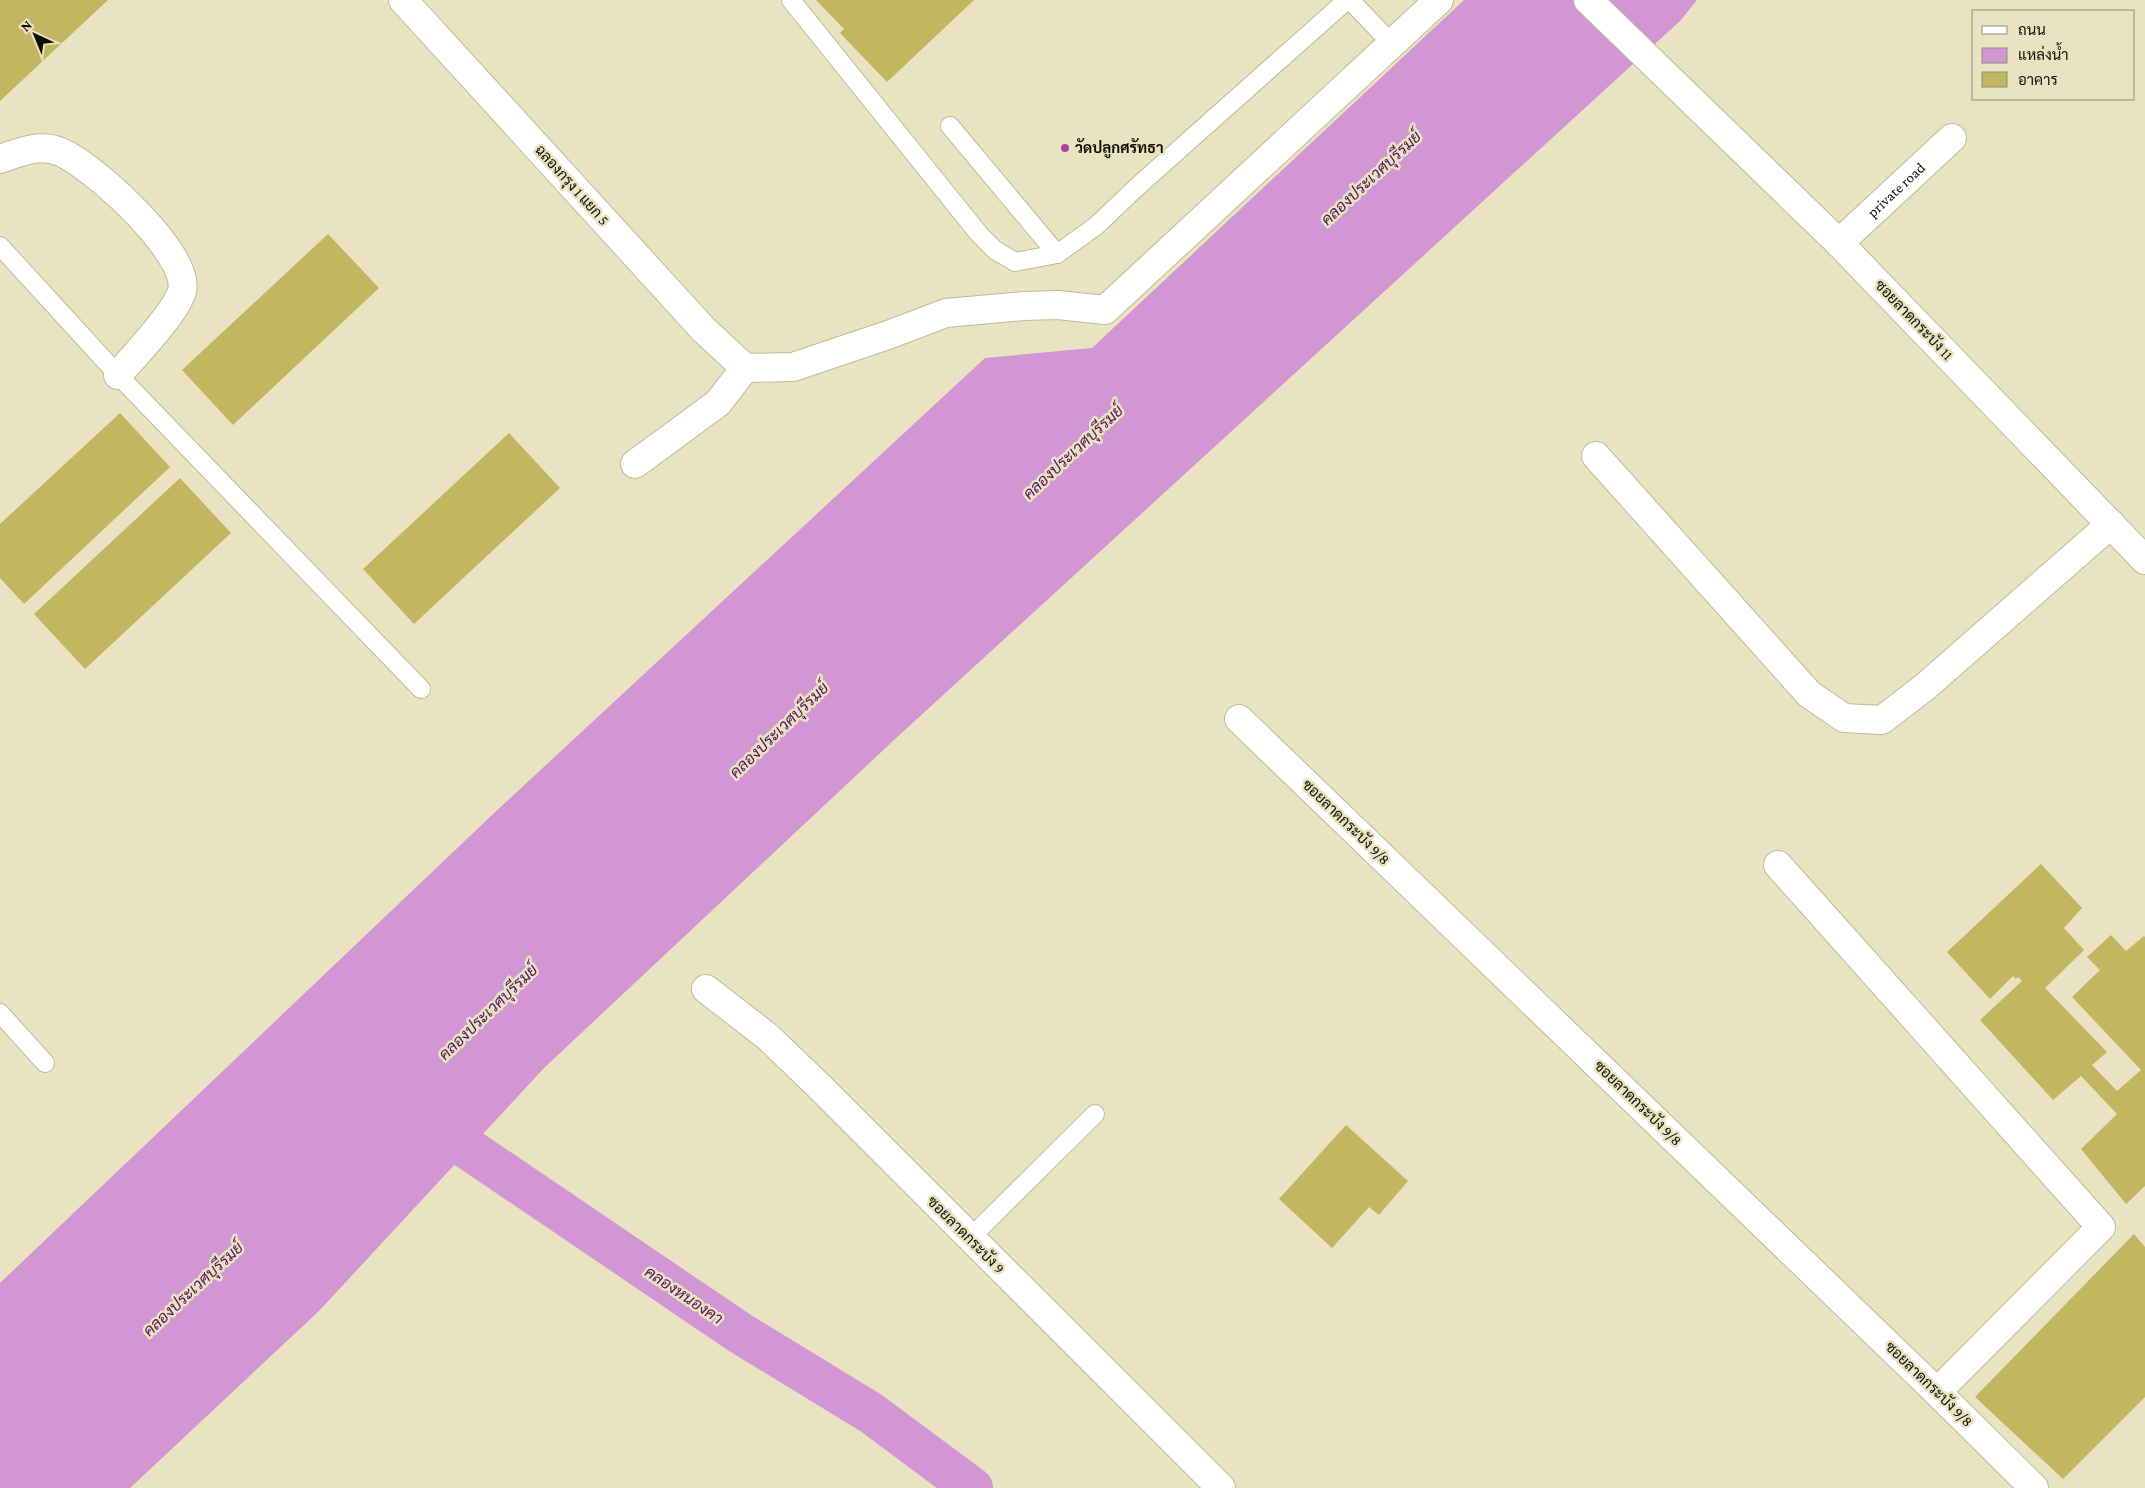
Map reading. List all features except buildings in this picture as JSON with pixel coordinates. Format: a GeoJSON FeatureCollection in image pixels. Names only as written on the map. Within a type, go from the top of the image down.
{"type":"FeatureCollection","features":[{"type":"Feature","properties":{"kind":"street","name":"ฉลองกรุง 1 แยก 5"},"geometry":{"type":"LineString","coordinates":[[403,0],[704,330],[745,368]]}},
{"type":"Feature","properties":{"kind":"street"},"geometry":{"type":"LineString","coordinates":[[635,464],[718,402],[745,368],[793,366],[888,335],[946,313],[1058,305],[1105,310],[1438,0]]}},
{"type":"Feature","properties":{"kind":"street","name":"ซอยลาดกระบัง 11"},"geometry":{"type":"LineString","coordinates":[[1588,0],[1839,243],[2145,560]]}},
{"type":"Feature","properties":{"kind":"street","name":"private road"},"geometry":{"type":"LineString","coordinates":[[1839,243],[1952,138]]}},
{"type":"Feature","properties":{"kind":"street"},"geometry":{"type":"LineString","coordinates":[[0,158],[38,147],[60,152],[87,169],[133,207],[157,235],[177,264],[182,290],[175,307],[118,375]]}},
{"type":"Feature","properties":{"kind":"street"},"geometry":{"type":"LineString","coordinates":[[1596,456],[1809,694],[1844,718],[1882,720],[1926,686],[2111,524]]}},
{"type":"Feature","properties":{"kind":"street","name":"ซอยลาดกระบัง 9/8"},"geometry":{"type":"LineString","coordinates":[[1239,719],[1937,1392],[2034,1488]]}},
{"type":"Feature","properties":{"kind":"street"},"geometry":{"type":"LineString","coordinates":[[1778,865],[2101,1227],[1937,1392]]}},
{"type":"Feature","properties":{"kind":"street","name":"ซอยลาดกระบัง 9"},"geometry":{"type":"LineString","coordinates":[[706,989],[768,1037],[1221,1488]]}},
{"type":"Feature","properties":{"kind":"lane"},"geometry":{"type":"LineString","coordinates":[[791,0],[979,234],[994,250],[1015,262],[1057,254],[1096,226],[1138,186],[1348,0],[1392,44]]}},
{"type":"Feature","properties":{"kind":"lane"},"geometry":{"type":"LineString","coordinates":[[950,126],[1057,254]]}},
{"type":"Feature","properties":{"kind":"lane"},"geometry":{"type":"LineString","coordinates":[[0,246],[118,375],[421,689]]}},
{"type":"Feature","properties":{"kind":"lane"},"geometry":{"type":"LineString","coordinates":[[0,1013],[45,1063]]}},
{"type":"Feature","properties":{"kind":"lane"},"geometry":{"type":"LineString","coordinates":[[970,1238],[1095,1114]]}},
{"type":"Feature","properties":{"kind":"water","name":"คลองประเวศบุรีรมย์"},"geometry":{"type":"Polygon","coordinates":[[[1464,0],[1697,0],[1680,21],[894,740],[544,1068],[319,1311],[130,1488],[0,1488],[0,1283],[492,815],[985,358],[1092,348],[1464,0]]]}},
{"type":"Feature","properties":{"kind":"waterway","name":"คลองหนองคา"},"geometry":{"type":"LineString","coordinates":[[420,1116],[740,1333],[871,1413],[972,1488]]}},
{"type":"Feature","properties":{"kind":"place","name":"วัดปลูกศรัทธา"},"geometry":{"type":"Point","coordinates":[1065,148]}}]}
